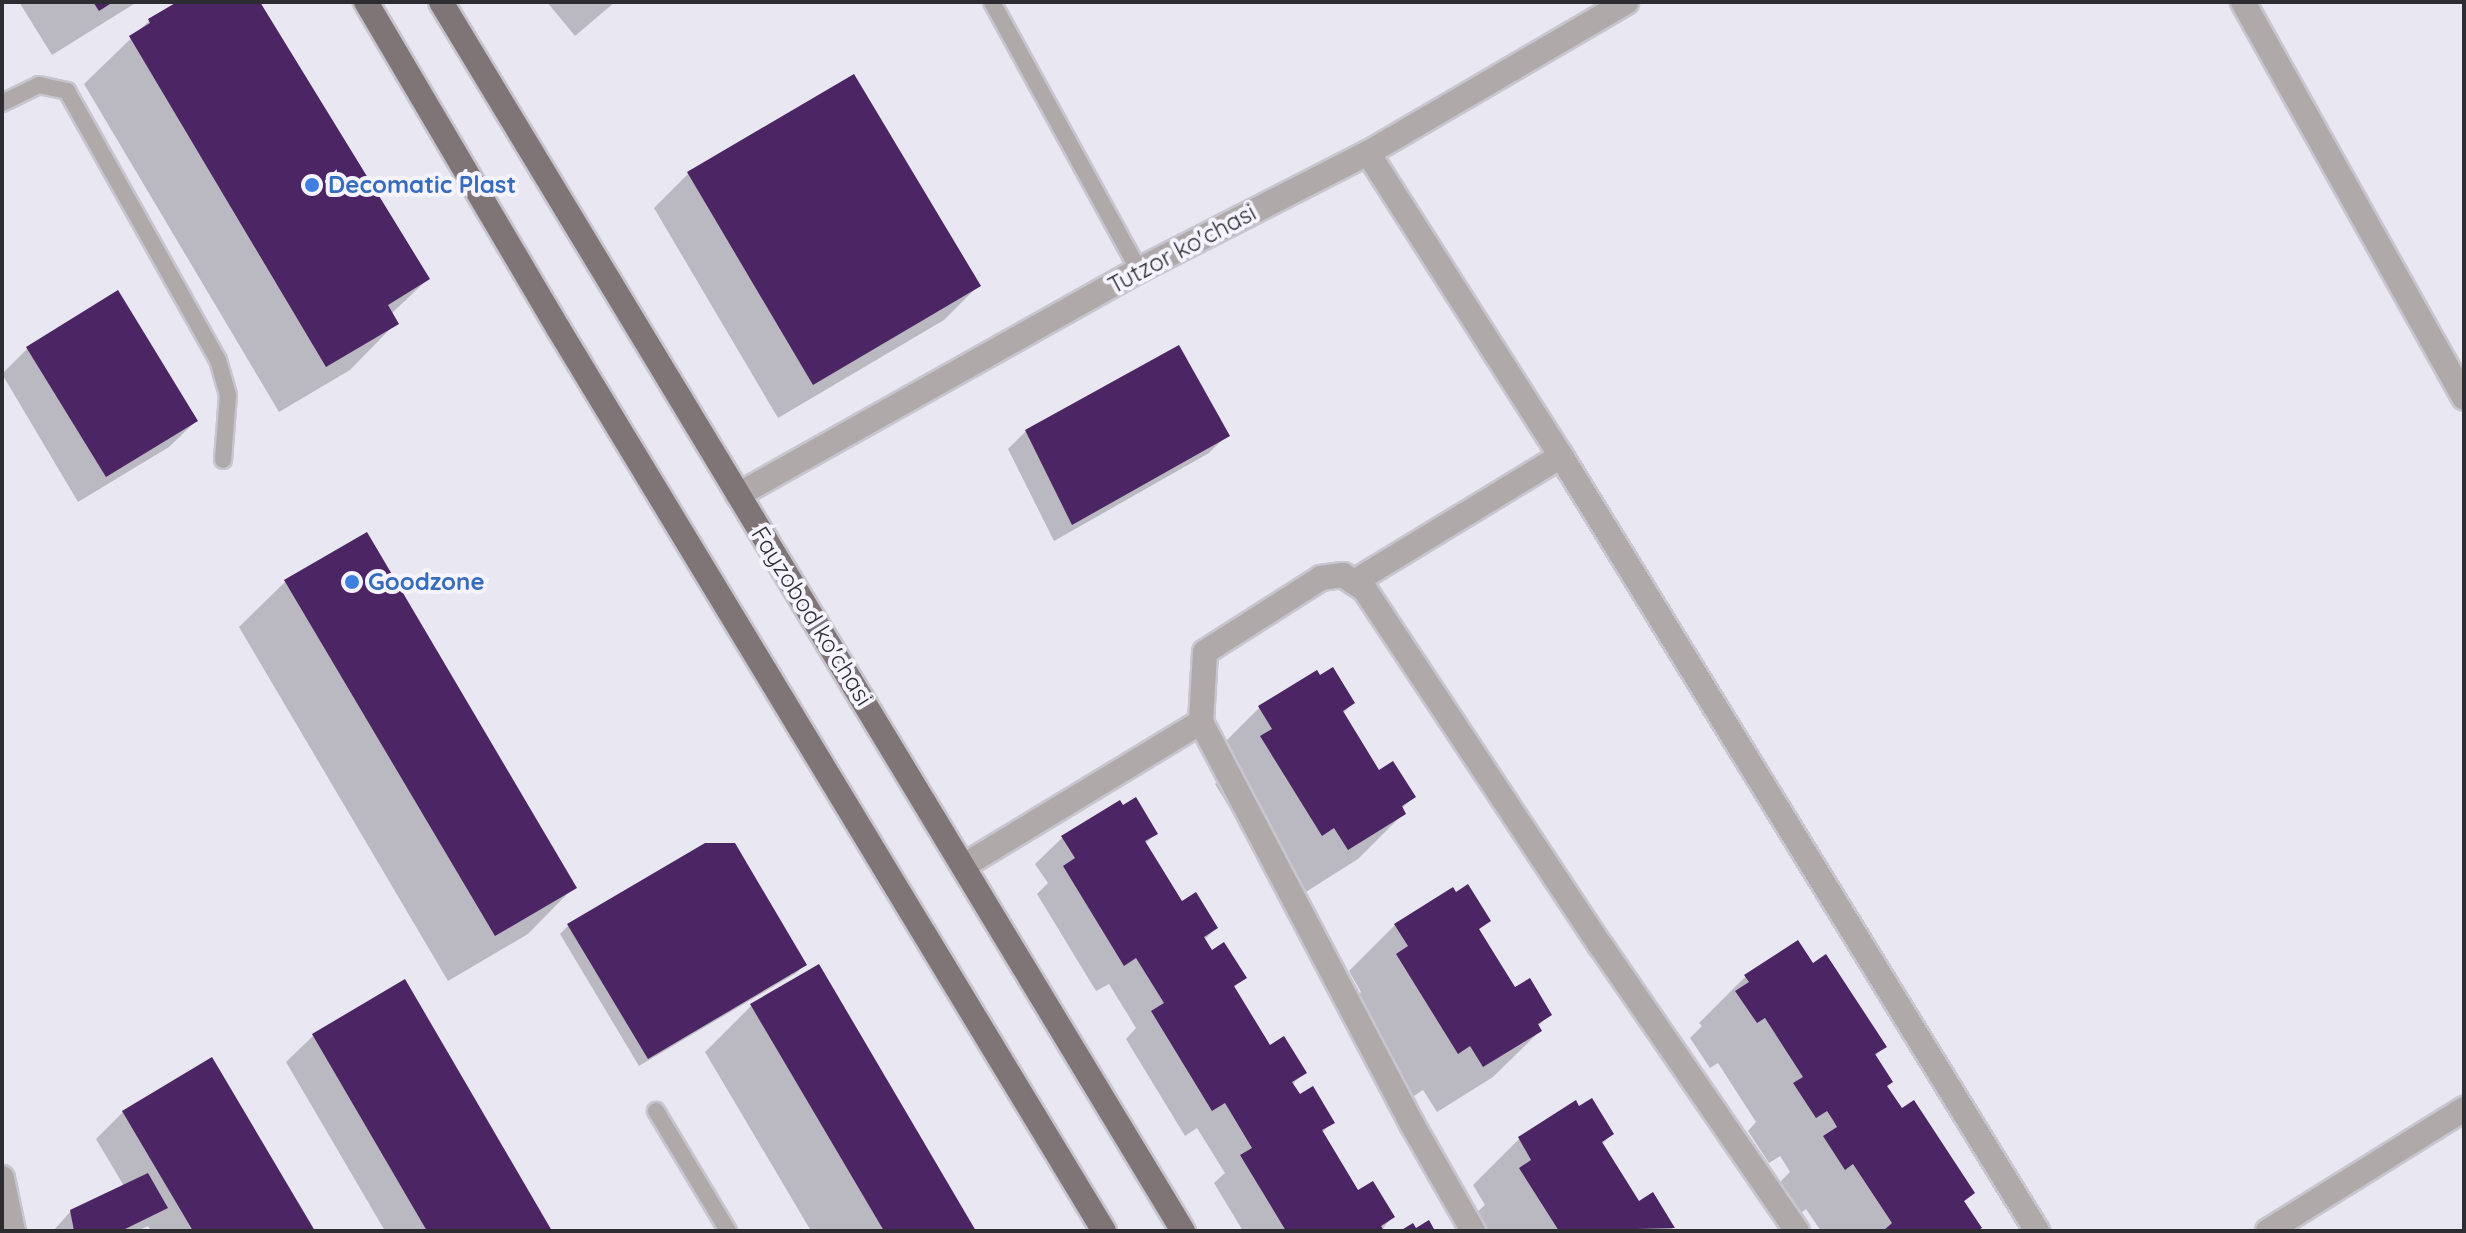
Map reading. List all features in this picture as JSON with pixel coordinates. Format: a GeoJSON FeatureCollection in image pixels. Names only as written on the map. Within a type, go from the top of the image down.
{"type":"FeatureCollection","features":[{"type":"Feature","properties":{"kind":"main road"},"geometry":{"type":"LineString","coordinates":[[366,2],[558,328],[1104,1231]]}},
{"type":"Feature","properties":{"kind":"main road","name":"Fayzobod ko'chasi"},"geometry":{"type":"LineString","coordinates":[[441,2],[965,865],[1183,1231]]}},
{"type":"Feature","properties":{"kind":"street","name":"Tutzor ko'chasi"},"geometry":{"type":"LineString","coordinates":[[738,495],[1139,270],[1368,153],[1626,2]]}},
{"type":"Feature","properties":{"kind":"street"},"geometry":{"type":"LineString","coordinates":[[2243,2],[2464,397]]}},
{"type":"Feature","properties":{"kind":"street"},"geometry":{"type":"LineString","coordinates":[[1368,153],[1561,456],[2037,1231]]}},
{"type":"Feature","properties":{"kind":"street"},"geometry":{"type":"LineString","coordinates":[[1354,582],[1561,456]]}},
{"type":"Feature","properties":{"kind":"street"},"geometry":{"type":"LineString","coordinates":[[1473,1231],[1412,1124],[1201,722],[1205,652],[1321,578],[1343,575],[1365,590],[1601,946],[1797,1231]]}},
{"type":"Feature","properties":{"kind":"street"},"geometry":{"type":"LineString","coordinates":[[965,865],[1201,722]]}},
{"type":"Feature","properties":{"kind":"street"},"geometry":{"type":"LineString","coordinates":[[2271,1231],[2464,1109]]}},
{"type":"Feature","properties":{"kind":"street"},"geometry":{"type":"LineString","coordinates":[[2,1178],[13,1231]]}},
{"type":"Feature","properties":{"kind":"lane"},"geometry":{"type":"LineString","coordinates":[[992,2],[1139,270]]}},
{"type":"Feature","properties":{"kind":"lane"},"geometry":{"type":"LineString","coordinates":[[2,103],[39,85],[67,91],[218,360],[228,395],[223,460]]}},
{"type":"Feature","properties":{"kind":"lane"},"geometry":{"type":"LineString","coordinates":[[656,1111],[728,1231]]}},
{"type":"Feature","properties":{"kind":"building"},"geometry":{"type":"Polygon","coordinates":[[[93,2],[113,2],[99,11],[93,2]]]}},
{"type":"Feature","properties":{"kind":"building"},"geometry":{"type":"Polygon","coordinates":[[[177,2],[260,2],[430,279],[388,305],[399,324],[326,367],[129,36],[150,23],[148,19],[177,2]]]}},
{"type":"Feature","properties":{"kind":"building"},"geometry":{"type":"Polygon","coordinates":[[[854,74],[981,286],[813,385],[687,172],[854,74]]]}},
{"type":"Feature","properties":{"kind":"building"},"geometry":{"type":"Polygon","coordinates":[[[118,290],[198,421],[106,477],[26,347],[118,290]]]}},
{"type":"Feature","properties":{"kind":"building"},"geometry":{"type":"Polygon","coordinates":[[[1179,345],[1230,436],[1072,525],[1025,430],[1179,345]]]}},
{"type":"Feature","properties":{"kind":"building"},"geometry":{"type":"Polygon","coordinates":[[[367,532],[577,888],[495,936],[284,580],[367,532]]]}},
{"type":"Feature","properties":{"kind":"building"},"geometry":{"type":"Polygon","coordinates":[[[1333,667],[1355,703],[1343,711],[1379,770],[1393,761],[1416,797],[1402,806],[1406,814],[1348,850],[1334,828],[1322,836],[1260,736],[1272,729],[1258,706],[1317,670],[1320,675],[1333,667]]]}},
{"type":"Feature","properties":{"kind":"building"},"geometry":{"type":"Polygon","coordinates":[[[1136,797],[1158,834],[1145,841],[1182,901],[1196,892],[1218,928],[1204,937],[1212,950],[1224,942],[1247,978],[1234,986],[1270,1045],[1284,1036],[1307,1073],[1292,1082],[1300,1094],[1313,1086],[1335,1123],[1322,1130],[1358,1190],[1373,1181],[1395,1217],[1381,1226],[1384,1231],[1286,1231],[1240,1155],[1252,1148],[1225,1103],[1212,1111],[1151,1011],[1164,1003],[1136,958],[1124,966],[1063,866],[1075,858],[1061,836],[1120,800],[1123,805],[1136,797]]]}},
{"type":"Feature","properties":{"kind":"building"},"geometry":{"type":"Polygon","coordinates":[[[705,843],[735,843],[807,965],[648,1059],[567,924],[705,843]]]}},
{"type":"Feature","properties":{"kind":"building"},"geometry":{"type":"Polygon","coordinates":[[[1468,884],[1491,921],[1479,929],[1515,987],[1530,978],[1552,1015],[1538,1024],[1542,1031],[1483,1067],[1470,1046],[1458,1054],[1396,954],[1408,946],[1394,924],[1453,887],[1456,892],[1468,884]]]}},
{"type":"Feature","properties":{"kind":"building"},"geometry":{"type":"Polygon","coordinates":[[[1798,940],[1813,963],[1826,954],[1887,1047],[1875,1054],[1893,1082],[1887,1086],[1902,1108],[1914,1100],[1975,1193],[1964,1201],[1982,1228],[1977,1231],[1883,1231],[1892,1223],[1853,1164],[1845,1170],[1823,1136],[1837,1127],[1833,1120],[1827,1111],[1816,1118],[1793,1083],[1803,1077],[1765,1018],[1757,1023],[1735,991],[1749,982],[1744,975],[1798,940]]]}},
{"type":"Feature","properties":{"kind":"building"},"geometry":{"type":"Polygon","coordinates":[[[819,964],[976,1231],[884,1231],[750,1004],[819,964]]]}},
{"type":"Feature","properties":{"kind":"building"},"geometry":{"type":"Polygon","coordinates":[[[405,979],[552,1231],[427,1231],[312,1034],[405,979]]]}},
{"type":"Feature","properties":{"kind":"building"},"geometry":{"type":"Polygon","coordinates":[[[212,1057],[315,1231],[193,1231],[122,1111],[212,1057]]]}},
{"type":"Feature","properties":{"kind":"building"},"geometry":{"type":"Polygon","coordinates":[[[1592,1098],[1614,1134],[1602,1142],[1639,1201],[1653,1192],[1675,1228],[1559,1231],[1519,1168],[1531,1160],[1518,1137],[1576,1100],[1579,1106],[1592,1098]]]}},
{"type":"Feature","properties":{"kind":"building"},"geometry":{"type":"Polygon","coordinates":[[[148,1173],[168,1208],[121,1231],[74,1231],[70,1210],[148,1173]]]}},
{"type":"Feature","properties":{"kind":"building"},"geometry":{"type":"Polygon","coordinates":[[[1429,1220],[1435,1231],[1400,1231],[1413,1223],[1416,1228],[1429,1220]]]}},
{"type":"Feature","properties":{"kind":"place","name":"Decomatic Plast"},"geometry":{"type":"Point","coordinates":[312,185]}},
{"type":"Feature","properties":{"kind":"place","name":"Goodzone"},"geometry":{"type":"Point","coordinates":[352,582]}}]}
